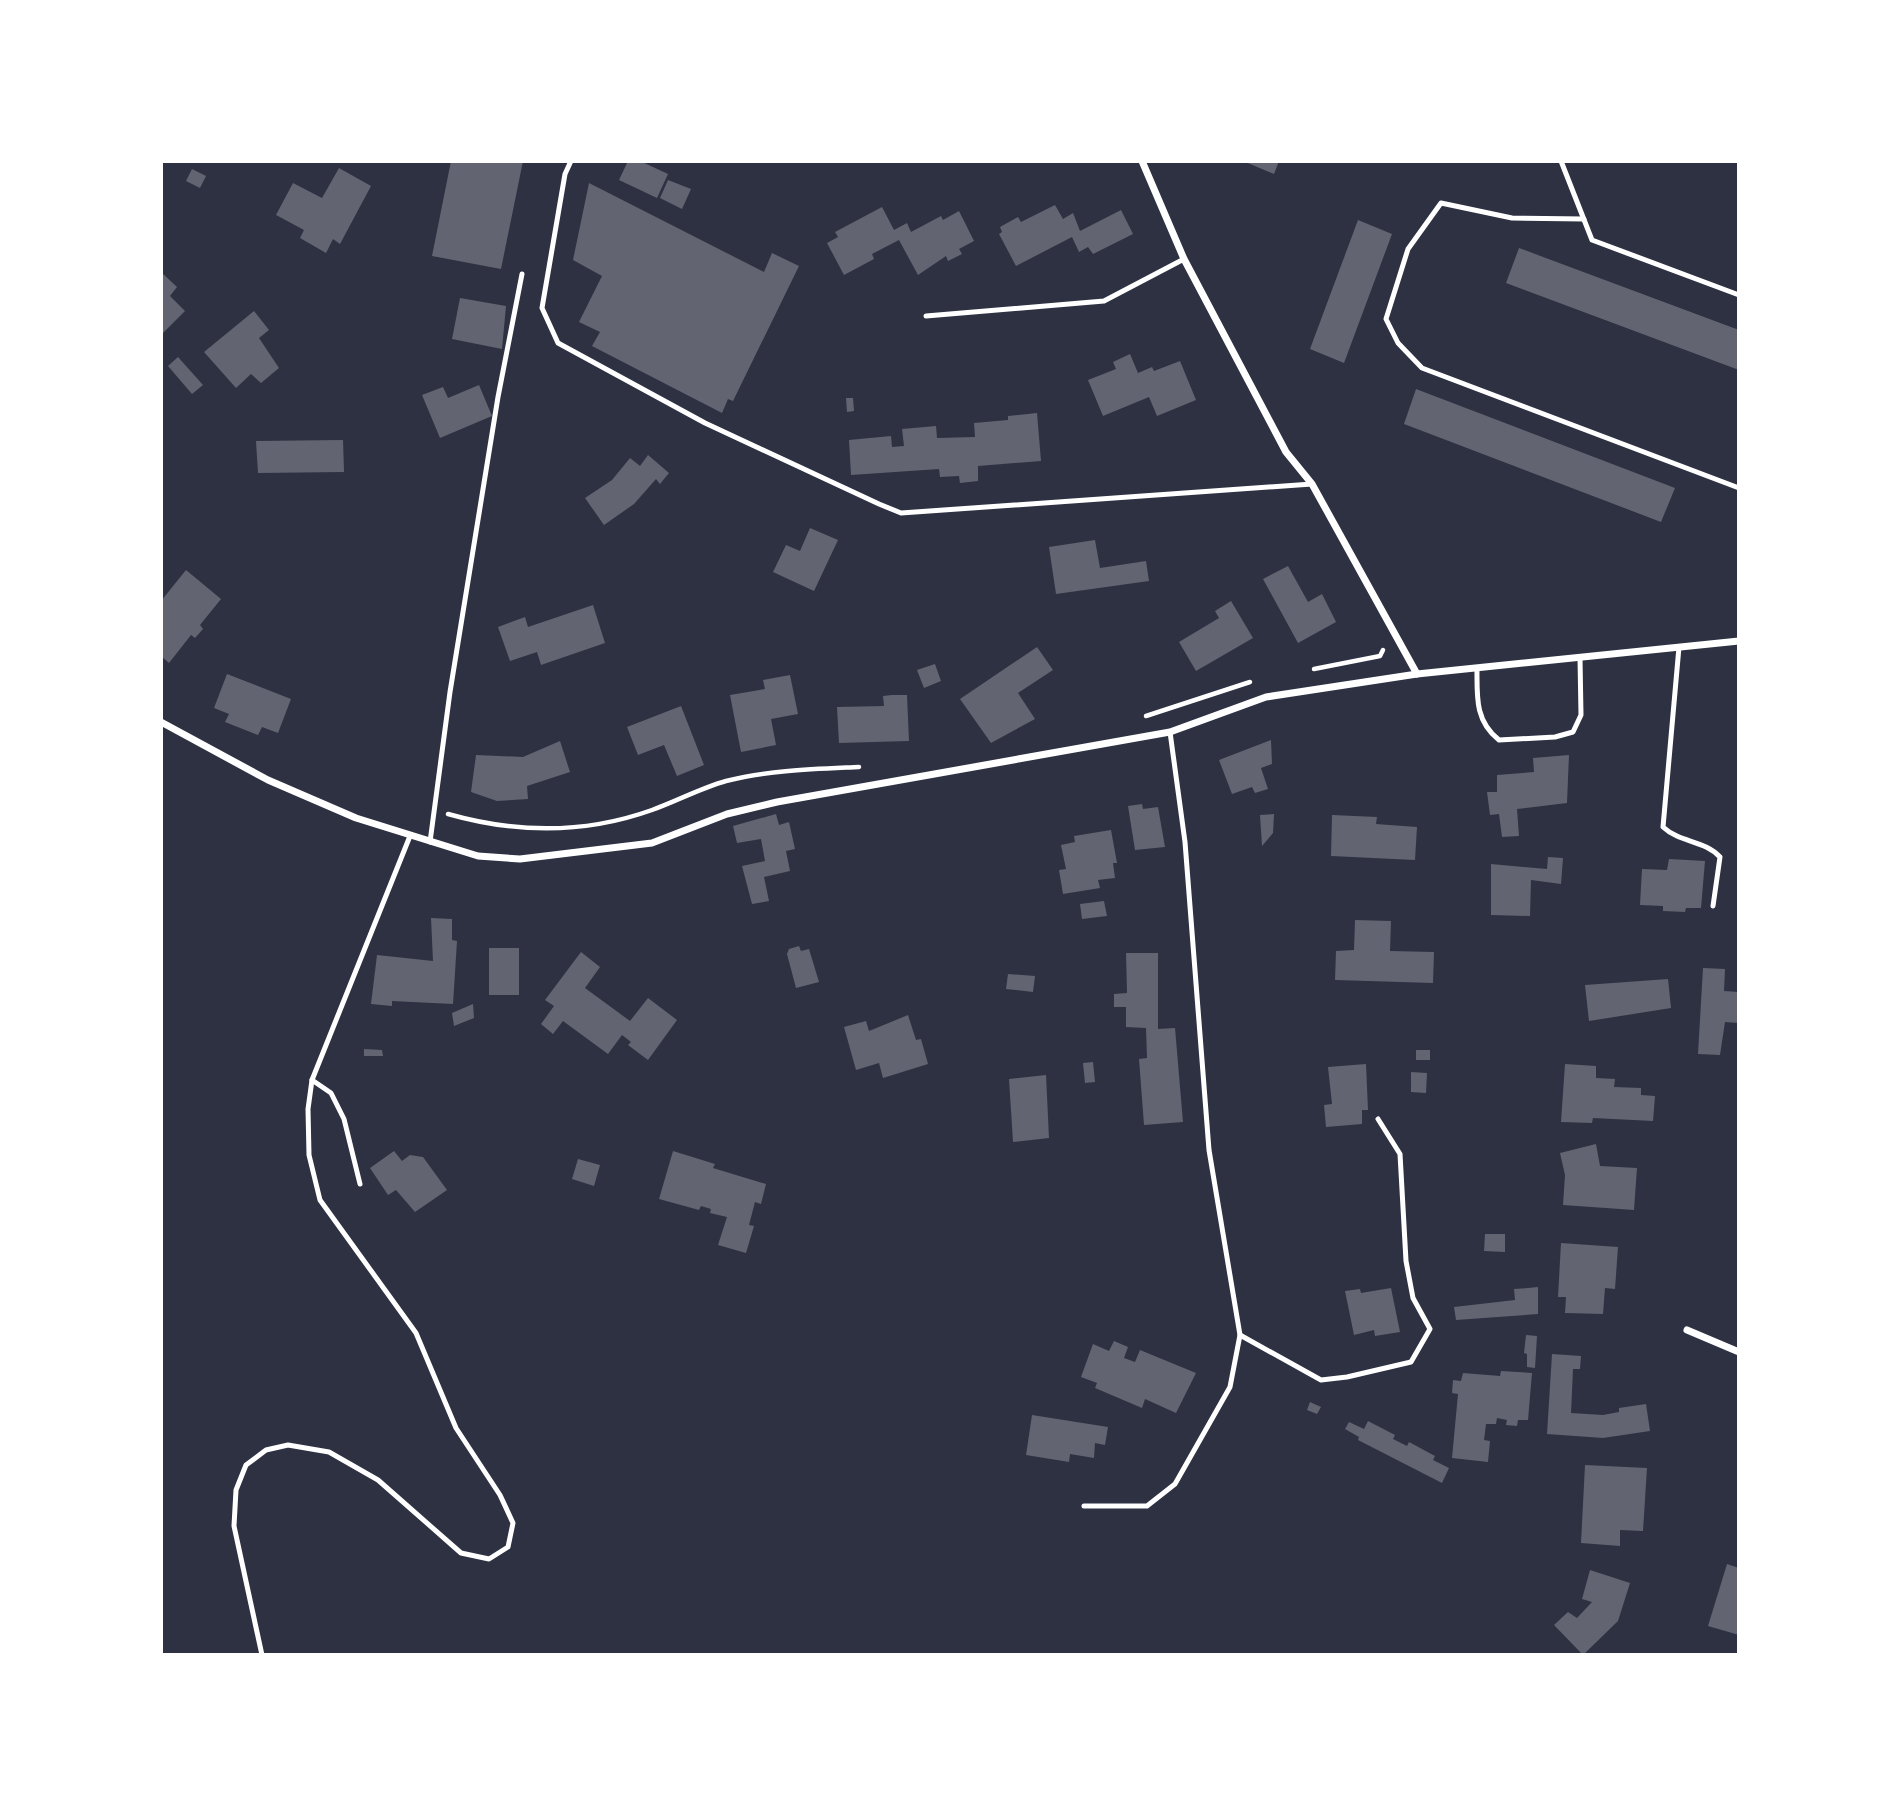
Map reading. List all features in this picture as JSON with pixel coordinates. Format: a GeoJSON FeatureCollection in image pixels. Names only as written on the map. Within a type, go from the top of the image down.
{"type":"FeatureCollection","features":[{"type":"Feature","properties":{"kind":"street"},"geometry":{"type":"LineString","coordinates":[[1142,161],[1174,229],[1184,259],[1286,452],[1312,484],[1417,674]]}},
{"type":"Feature","properties":{"kind":"street"},"geometry":{"type":"LineString","coordinates":[[161,722],[268,780],[410,836],[478,856],[520,859],[652,843],[727,814],[778,802],[1170,732],[1266,697],[1417,674],[1739,641]]}},
{"type":"Feature","properties":{"kind":"street"},"geometry":{"type":"LineString","coordinates":[[1687,1331],[1739,1352]]}},
{"type":"Feature","properties":{"kind":"lane"},"geometry":{"type":"LineString","coordinates":[[571,161],[565,174],[542,307],[558,343],[705,423],[879,505],[901,513],[1312,484]]}},
{"type":"Feature","properties":{"kind":"lane"},"geometry":{"type":"LineString","coordinates":[[1561,161],[1592,240],[1739,295]]}},
{"type":"Feature","properties":{"kind":"lane"},"geometry":{"type":"LineString","coordinates":[[1584,219],[1512,218],[1441,203],[1408,249],[1386,319],[1398,344],[1422,368],[1739,488]]}},
{"type":"Feature","properties":{"kind":"lane"},"geometry":{"type":"LineString","coordinates":[[926,316],[1104,301],[1184,259]]}},
{"type":"Feature","properties":{"kind":"lane"},"geometry":{"type":"LineString","coordinates":[[430,842],[498,397],[522,274]]}},
{"type":"Feature","properties":{"kind":"lane"},"geometry":{"type":"LineString","coordinates":[[1679,647],[1663,827],[1674,838],[1711,847],[1720,857],[1713,906]]}},
{"type":"Feature","properties":{"kind":"lane"},"geometry":{"type":"LineString","coordinates":[[1477,668],[1479,716],[1486,729],[1499,740],[1555,737],[1573,732],[1581,715],[1580,658]]}},
{"type":"Feature","properties":{"kind":"lane"},"geometry":{"type":"LineString","coordinates":[[1084,1506],[1147,1506],[1175,1484],[1230,1387],[1240,1335],[1209,1150],[1185,842],[1170,732]]}},
{"type":"Feature","properties":{"kind":"lane"},"geometry":{"type":"LineString","coordinates":[[262,1655],[234,1526],[236,1490],[246,1465],[266,1450],[288,1445],[329,1452],[378,1480],[461,1553],[489,1559],[508,1547],[513,1523],[500,1495],[456,1428],[416,1333],[320,1200],[309,1154],[308,1109],[312,1080],[410,836]]}},
{"type":"Feature","properties":{"kind":"lane"},"geometry":{"type":"LineString","coordinates":[[312,1080],[331,1093],[345,1119],[360,1184]]}},
{"type":"Feature","properties":{"kind":"lane"},"geometry":{"type":"LineString","coordinates":[[1240,1335],[1321,1380],[1347,1377],[1411,1362],[1430,1329],[1413,1298],[1406,1261],[1400,1154],[1378,1119]]}},
{"type":"Feature","properties":{"kind":"path"},"geometry":{"type":"LineString","coordinates":[[1305,671],[1380,656],[1383,646]]}},
{"type":"Feature","properties":{"kind":"path"},"geometry":{"type":"LineString","coordinates":[[1132,720],[1255,681]]}},
{"type":"Feature","properties":{"kind":"path"},"geometry":{"type":"LineString","coordinates":[[433,810],[492,826],[576,828],[622,820],[726,781],[789,770],[871,766]]}},
{"type":"Feature","properties":{"kind":"building"},"geometry":{"type":"Polygon","coordinates":[[[451,161],[523,161],[501,269],[432,256],[451,161]]]}},
{"type":"Feature","properties":{"kind":"building"},"geometry":{"type":"Polygon","coordinates":[[[628,161],[640,161],[668,174],[657,198],[619,180],[628,161]]]}},
{"type":"Feature","properties":{"kind":"building"},"geometry":{"type":"Polygon","coordinates":[[[1243,161],[1279,161],[1274,174],[1243,161]]]}},
{"type":"Feature","properties":{"kind":"building"},"geometry":{"type":"Polygon","coordinates":[[[339,168],[371,186],[340,244],[333,239],[326,253],[300,238],[304,230],[276,215],[293,183],[322,198],[339,168]]]}},
{"type":"Feature","properties":{"kind":"building"},"geometry":{"type":"Polygon","coordinates":[[[192,169],[206,176],[200,188],[186,181],[192,169]]]}},
{"type":"Feature","properties":{"kind":"building"},"geometry":{"type":"Polygon","coordinates":[[[668,180],[691,189],[682,209],[660,198],[668,180]]]}},
{"type":"Feature","properties":{"kind":"building"},"geometry":{"type":"Polygon","coordinates":[[[589,183],[764,272],[772,253],[799,266],[733,401],[728,399],[722,413],[592,346],[600,332],[579,322],[602,276],[573,260],[589,183]]]}},
{"type":"Feature","properties":{"kind":"building"},"geometry":{"type":"Polygon","coordinates":[[[1055,205],[1063,219],[1073,213],[1080,231],[1121,210],[1133,234],[1093,254],[1088,247],[1079,252],[1072,237],[1016,266],[999,234],[1002,232],[1000,227],[1018,217],[1021,222],[1055,205]]]}},
{"type":"Feature","properties":{"kind":"building"},"geometry":{"type":"Polygon","coordinates":[[[882,207],[894,230],[907,223],[911,232],[941,216],[943,220],[959,211],[974,241],[959,249],[962,254],[948,261],[946,256],[918,275],[899,240],[872,254],[874,259],[844,275],[827,243],[838,237],[835,232],[882,207]]]}},
{"type":"Feature","properties":{"kind":"building"},"geometry":{"type":"Polygon","coordinates":[[[1358,220],[1392,234],[1344,363],[1310,349],[1358,220]]]}},
{"type":"Feature","properties":{"kind":"building"},"geometry":{"type":"Polygon","coordinates":[[[1519,248],[1739,330],[1739,370],[1506,283],[1519,248]]]}},
{"type":"Feature","properties":{"kind":"building"},"geometry":{"type":"Polygon","coordinates":[[[161,272],[177,287],[170,296],[185,311],[161,335],[161,272]]]}},
{"type":"Feature","properties":{"kind":"building"},"geometry":{"type":"Polygon","coordinates":[[[460,298],[506,306],[502,349],[452,339],[460,298]]]}},
{"type":"Feature","properties":{"kind":"building"},"geometry":{"type":"Polygon","coordinates":[[[254,311],[269,330],[259,338],[279,368],[261,383],[251,374],[236,388],[204,352],[254,311]]]}},
{"type":"Feature","properties":{"kind":"building"},"geometry":{"type":"Polygon","coordinates":[[[1130,354],[1138,373],[1152,367],[1154,371],[1180,361],[1196,400],[1157,416],[1149,397],[1103,416],[1088,380],[1116,369],[1113,362],[1130,354]]]}},
{"type":"Feature","properties":{"kind":"building"},"geometry":{"type":"Polygon","coordinates":[[[178,357],[203,385],[192,394],[168,366],[178,357]]]}},
{"type":"Feature","properties":{"kind":"building"},"geometry":{"type":"Polygon","coordinates":[[[479,385],[492,416],[440,438],[422,395],[443,387],[448,398],[479,385]]]}},
{"type":"Feature","properties":{"kind":"building"},"geometry":{"type":"Polygon","coordinates":[[[1416,389],[1675,488],[1661,522],[1404,424],[1416,389]]]}},
{"type":"Feature","properties":{"kind":"building"},"geometry":{"type":"Polygon","coordinates":[[[846,398],[853,398],[854,411],[847,412],[846,398]]]}},
{"type":"Feature","properties":{"kind":"building"},"geometry":{"type":"Polygon","coordinates":[[[1037,413],[1041,461],[978,466],[978,481],[960,483],[959,476],[940,477],[939,469],[851,475],[849,440],[891,436],[892,447],[904,446],[902,429],[936,426],[937,438],[975,437],[974,423],[1008,420],[1008,416],[1037,413]]]}},
{"type":"Feature","properties":{"kind":"building"},"geometry":{"type":"Polygon","coordinates":[[[343,440],[344,472],[258,473],[256,441],[343,440]]]}},
{"type":"Feature","properties":{"kind":"building"},"geometry":{"type":"Polygon","coordinates":[[[648,455],[669,473],[660,484],[656,479],[634,504],[604,525],[585,498],[612,480],[630,458],[640,466],[648,455]]]}},
{"type":"Feature","properties":{"kind":"building"},"geometry":{"type":"Polygon","coordinates":[[[810,528],[838,540],[814,591],[773,572],[786,545],[800,551],[810,528]]]}},
{"type":"Feature","properties":{"kind":"building"},"geometry":{"type":"Polygon","coordinates":[[[1095,540],[1100,568],[1146,561],[1149,581],[1056,594],[1049,547],[1095,540]]]}},
{"type":"Feature","properties":{"kind":"building"},"geometry":{"type":"Polygon","coordinates":[[[1288,566],[1308,602],[1322,594],[1336,622],[1298,643],[1263,579],[1288,566]]]}},
{"type":"Feature","properties":{"kind":"building"},"geometry":{"type":"Polygon","coordinates":[[[186,570],[221,599],[200,625],[203,629],[195,638],[191,635],[169,663],[161,656],[161,601],[186,570]]]}},
{"type":"Feature","properties":{"kind":"building"},"geometry":{"type":"Polygon","coordinates":[[[1231,601],[1253,638],[1196,671],[1179,642],[1219,618],[1215,611],[1231,601]]]}},
{"type":"Feature","properties":{"kind":"building"},"geometry":{"type":"Polygon","coordinates":[[[593,605],[605,643],[541,665],[537,652],[510,661],[498,627],[525,617],[528,627],[593,605]]]}},
{"type":"Feature","properties":{"kind":"building"},"geometry":{"type":"Polygon","coordinates":[[[1037,647],[1053,670],[1018,693],[1035,719],[991,743],[960,699],[1037,647]]]}},
{"type":"Feature","properties":{"kind":"building"},"geometry":{"type":"Polygon","coordinates":[[[935,664],[941,681],[924,688],[917,670],[935,664]]]}},
{"type":"Feature","properties":{"kind":"building"},"geometry":{"type":"Polygon","coordinates":[[[227,674],[291,699],[278,733],[262,727],[258,735],[225,722],[229,714],[214,708],[227,674]]]}},
{"type":"Feature","properties":{"kind":"building"},"geometry":{"type":"Polygon","coordinates":[[[790,675],[798,714],[771,719],[776,745],[741,752],[730,695],[765,689],[763,680],[790,675]]]}},
{"type":"Feature","properties":{"kind":"building"},"geometry":{"type":"Polygon","coordinates":[[[907,695],[909,741],[839,743],[837,707],[884,706],[883,696],[907,695]]]}},
{"type":"Feature","properties":{"kind":"building"},"geometry":{"type":"Polygon","coordinates":[[[681,706],[704,765],[677,776],[664,745],[638,755],[627,727],[681,706]]]}},
{"type":"Feature","properties":{"kind":"building"},"geometry":{"type":"Polygon","coordinates":[[[1271,740],[1272,764],[1261,768],[1268,789],[1255,793],[1252,787],[1232,794],[1219,760],[1271,740]]]}},
{"type":"Feature","properties":{"kind":"building"},"geometry":{"type":"Polygon","coordinates":[[[560,741],[570,772],[527,786],[528,799],[497,801],[471,792],[476,755],[523,757],[560,741]]]}},
{"type":"Feature","properties":{"kind":"building"},"geometry":{"type":"Polygon","coordinates":[[[1569,755],[1567,803],[1517,809],[1519,836],[1502,837],[1499,814],[1490,815],[1487,792],[1497,792],[1497,775],[1534,772],[1533,758],[1569,755]]]}},
{"type":"Feature","properties":{"kind":"building"},"geometry":{"type":"Polygon","coordinates":[[[1142,804],[1143,809],[1158,807],[1165,847],[1135,850],[1128,806],[1142,804]]]}},
{"type":"Feature","properties":{"kind":"building"},"geometry":{"type":"Polygon","coordinates":[[[776,814],[779,825],[789,822],[795,849],[786,851],[790,871],[764,877],[769,901],[752,904],[742,866],[765,861],[761,839],[737,843],[733,826],[776,814]]]}},
{"type":"Feature","properties":{"kind":"building"},"geometry":{"type":"Polygon","coordinates":[[[1274,814],[1273,833],[1262,846],[1260,815],[1274,814]]]}},
{"type":"Feature","properties":{"kind":"building"},"geometry":{"type":"Polygon","coordinates":[[[1332,815],[1377,817],[1376,824],[1417,827],[1415,860],[1331,856],[1332,815]]]}},
{"type":"Feature","properties":{"kind":"building"},"geometry":{"type":"Polygon","coordinates":[[[1111,830],[1117,863],[1113,863],[1115,878],[1098,880],[1100,888],[1063,894],[1059,870],[1066,869],[1061,845],[1075,842],[1074,836],[1111,830]]]}},
{"type":"Feature","properties":{"kind":"building"},"geometry":{"type":"Polygon","coordinates":[[[1548,857],[1563,858],[1561,884],[1531,880],[1530,916],[1491,915],[1491,864],[1547,869],[1548,857]]]}},
{"type":"Feature","properties":{"kind":"building"},"geometry":{"type":"Polygon","coordinates":[[[1669,859],[1705,861],[1701,908],[1686,908],[1685,912],[1663,911],[1663,906],[1640,905],[1642,869],[1667,870],[1669,859]]]}},
{"type":"Feature","properties":{"kind":"building"},"geometry":{"type":"Polygon","coordinates":[[[1104,901],[1107,916],[1082,919],[1080,904],[1104,901]]]}},
{"type":"Feature","properties":{"kind":"building"},"geometry":{"type":"Polygon","coordinates":[[[431,918],[452,919],[452,940],[457,941],[453,1004],[392,1001],[392,1006],[371,1004],[377,955],[433,961],[431,918]]]}},
{"type":"Feature","properties":{"kind":"building"},"geometry":{"type":"Polygon","coordinates":[[[1355,920],[1391,921],[1390,951],[1434,952],[1433,983],[1335,980],[1336,951],[1354,950],[1355,920]]]}},
{"type":"Feature","properties":{"kind":"building"},"geometry":{"type":"Polygon","coordinates":[[[799,946],[801,951],[809,949],[819,982],[796,988],[787,954],[789,949],[799,946]]]}},
{"type":"Feature","properties":{"kind":"building"},"geometry":{"type":"Polygon","coordinates":[[[489,948],[519,948],[519,995],[489,995],[489,948]]]}},
{"type":"Feature","properties":{"kind":"building"},"geometry":{"type":"Polygon","coordinates":[[[581,952],[600,967],[585,988],[630,1021],[648,998],[677,1020],[648,1060],[628,1045],[631,1042],[622,1035],[608,1054],[563,1021],[553,1034],[541,1024],[554,1006],[545,1000],[581,952]]]}},
{"type":"Feature","properties":{"kind":"building"},"geometry":{"type":"Polygon","coordinates":[[[1126,953],[1158,953],[1158,1029],[1175,1028],[1183,1122],[1144,1125],[1139,1059],[1147,1058],[1146,1028],[1126,1027],[1126,1007],[1114,1007],[1114,994],[1127,993],[1126,953]]]}},
{"type":"Feature","properties":{"kind":"building"},"geometry":{"type":"Polygon","coordinates":[[[1703,968],[1725,969],[1724,991],[1739,992],[1739,1023],[1725,1022],[1720,1055],[1698,1054],[1703,968]]]}},
{"type":"Feature","properties":{"kind":"building"},"geometry":{"type":"Polygon","coordinates":[[[1008,974],[1035,976],[1033,992],[1006,989],[1008,974]]]}},
{"type":"Feature","properties":{"kind":"building"},"geometry":{"type":"Polygon","coordinates":[[[1668,979],[1671,1008],[1589,1021],[1585,985],[1668,979]]]}},
{"type":"Feature","properties":{"kind":"building"},"geometry":{"type":"Polygon","coordinates":[[[473,1004],[474,1018],[454,1026],[452,1013],[473,1004]]]}},
{"type":"Feature","properties":{"kind":"building"},"geometry":{"type":"Polygon","coordinates":[[[908,1015],[916,1040],[921,1039],[928,1064],[883,1078],[879,1063],[856,1070],[844,1027],[866,1021],[869,1031],[908,1015]]]}},
{"type":"Feature","properties":{"kind":"building"},"geometry":{"type":"Polygon","coordinates":[[[364,1049],[382,1050],[383,1056],[364,1056],[364,1049]]]}},
{"type":"Feature","properties":{"kind":"building"},"geometry":{"type":"Polygon","coordinates":[[[1416,1050],[1430,1050],[1430,1060],[1416,1060],[1416,1050]]]}},
{"type":"Feature","properties":{"kind":"building"},"geometry":{"type":"Polygon","coordinates":[[[1093,1062],[1095,1082],[1085,1083],[1083,1063],[1093,1062]]]}},
{"type":"Feature","properties":{"kind":"building"},"geometry":{"type":"Polygon","coordinates":[[[1366,1064],[1368,1110],[1362,1110],[1362,1124],[1326,1127],[1324,1105],[1332,1104],[1328,1067],[1366,1064]]]}},
{"type":"Feature","properties":{"kind":"building"},"geometry":{"type":"Polygon","coordinates":[[[1565,1064],[1596,1066],[1596,1078],[1615,1079],[1614,1087],[1641,1088],[1641,1095],[1655,1096],[1653,1121],[1593,1118],[1592,1123],[1561,1122],[1565,1064]]]}},
{"type":"Feature","properties":{"kind":"building"},"geometry":{"type":"Polygon","coordinates":[[[1411,1072],[1427,1073],[1426,1093],[1411,1092],[1411,1072]]]}},
{"type":"Feature","properties":{"kind":"building"},"geometry":{"type":"Polygon","coordinates":[[[1046,1075],[1049,1138],[1013,1142],[1009,1079],[1046,1075]]]}},
{"type":"Feature","properties":{"kind":"building"},"geometry":{"type":"Polygon","coordinates":[[[1596,1144],[1600,1166],[1637,1168],[1634,1210],[1563,1205],[1565,1175],[1560,1153],[1596,1144]]]}},
{"type":"Feature","properties":{"kind":"building"},"geometry":{"type":"Polygon","coordinates":[[[394,1151],[402,1161],[410,1155],[423,1157],[447,1190],[415,1212],[396,1190],[388,1195],[370,1168],[394,1151]]]}},
{"type":"Feature","properties":{"kind":"building"},"geometry":{"type":"Polygon","coordinates":[[[673,1151],[715,1164],[713,1168],[766,1184],[761,1204],[755,1202],[749,1225],[754,1226],[746,1253],[718,1245],[727,1217],[710,1213],[711,1209],[701,1206],[699,1210],[659,1199],[673,1151]]]}},
{"type":"Feature","properties":{"kind":"building"},"geometry":{"type":"Polygon","coordinates":[[[578,1159],[600,1165],[594,1186],[572,1179],[578,1159]]]}},
{"type":"Feature","properties":{"kind":"building"},"geometry":{"type":"Polygon","coordinates":[[[1485,1234],[1505,1234],[1505,1252],[1484,1251],[1485,1234]]]}},
{"type":"Feature","properties":{"kind":"building"},"geometry":{"type":"Polygon","coordinates":[[[1561,1243],[1618,1247],[1615,1289],[1605,1288],[1603,1314],[1565,1313],[1566,1297],[1558,1297],[1561,1243]]]}},
{"type":"Feature","properties":{"kind":"building"},"geometry":{"type":"Polygon","coordinates":[[[1538,1287],[1538,1314],[1456,1320],[1454,1307],[1515,1300],[1514,1289],[1538,1287]]]}},
{"type":"Feature","properties":{"kind":"building"},"geometry":{"type":"Polygon","coordinates":[[[1391,1288],[1400,1332],[1375,1336],[1374,1330],[1354,1335],[1345,1291],[1360,1289],[1361,1293],[1391,1288]]]}},
{"type":"Feature","properties":{"kind":"building"},"geometry":{"type":"Polygon","coordinates":[[[1526,1335],[1537,1336],[1535,1368],[1527,1367],[1527,1354],[1524,1353],[1526,1335]]]}},
{"type":"Feature","properties":{"kind":"building"},"geometry":{"type":"Polygon","coordinates":[[[1114,1341],[1128,1347],[1124,1358],[1135,1362],[1140,1350],[1196,1373],[1176,1413],[1145,1399],[1142,1408],[1095,1388],[1097,1383],[1081,1377],[1093,1344],[1109,1351],[1114,1341]]]}},
{"type":"Feature","properties":{"kind":"building"},"geometry":{"type":"Polygon","coordinates":[[[1552,1354],[1581,1356],[1580,1369],[1573,1369],[1571,1413],[1603,1415],[1619,1412],[1619,1408],[1646,1404],[1650,1431],[1603,1438],[1547,1434],[1552,1354]]]}},
{"type":"Feature","properties":{"kind":"building"},"geometry":{"type":"Polygon","coordinates":[[[1501,1371],[1532,1373],[1528,1420],[1518,1420],[1517,1426],[1506,1425],[1507,1420],[1497,1418],[1496,1424],[1486,1424],[1484,1440],[1490,1441],[1488,1462],[1452,1458],[1458,1394],[1452,1393],[1453,1380],[1461,1381],[1463,1373],[1500,1376],[1501,1371]]]}},
{"type":"Feature","properties":{"kind":"building"},"geometry":{"type":"Polygon","coordinates":[[[1310,1402],[1321,1407],[1317,1414],[1307,1410],[1310,1402]]]}},
{"type":"Feature","properties":{"kind":"building"},"geometry":{"type":"Polygon","coordinates":[[[1032,1415],[1108,1427],[1105,1445],[1095,1443],[1094,1458],[1070,1454],[1069,1462],[1026,1455],[1032,1415]]]}},
{"type":"Feature","properties":{"kind":"building"},"geometry":{"type":"Polygon","coordinates":[[[1368,1421],[1395,1435],[1393,1439],[1407,1446],[1409,1442],[1435,1456],[1433,1460],[1449,1468],[1442,1483],[1358,1440],[1359,1437],[1345,1429],[1349,1422],[1364,1429],[1368,1421]]]}},
{"type":"Feature","properties":{"kind":"building"},"geometry":{"type":"Polygon","coordinates":[[[1585,1465],[1647,1468],[1643,1531],[1620,1530],[1620,1546],[1581,1543],[1585,1465]]]}},
{"type":"Feature","properties":{"kind":"building"},"geometry":{"type":"Polygon","coordinates":[[[1727,1564],[1739,1568],[1739,1635],[1708,1626],[1727,1564]]]}},
{"type":"Feature","properties":{"kind":"building"},"geometry":{"type":"Polygon","coordinates":[[[1590,1570],[1630,1583],[1618,1621],[1583,1655],[1554,1625],[1568,1612],[1577,1618],[1592,1602],[1582,1599],[1590,1570]]]}}]}
